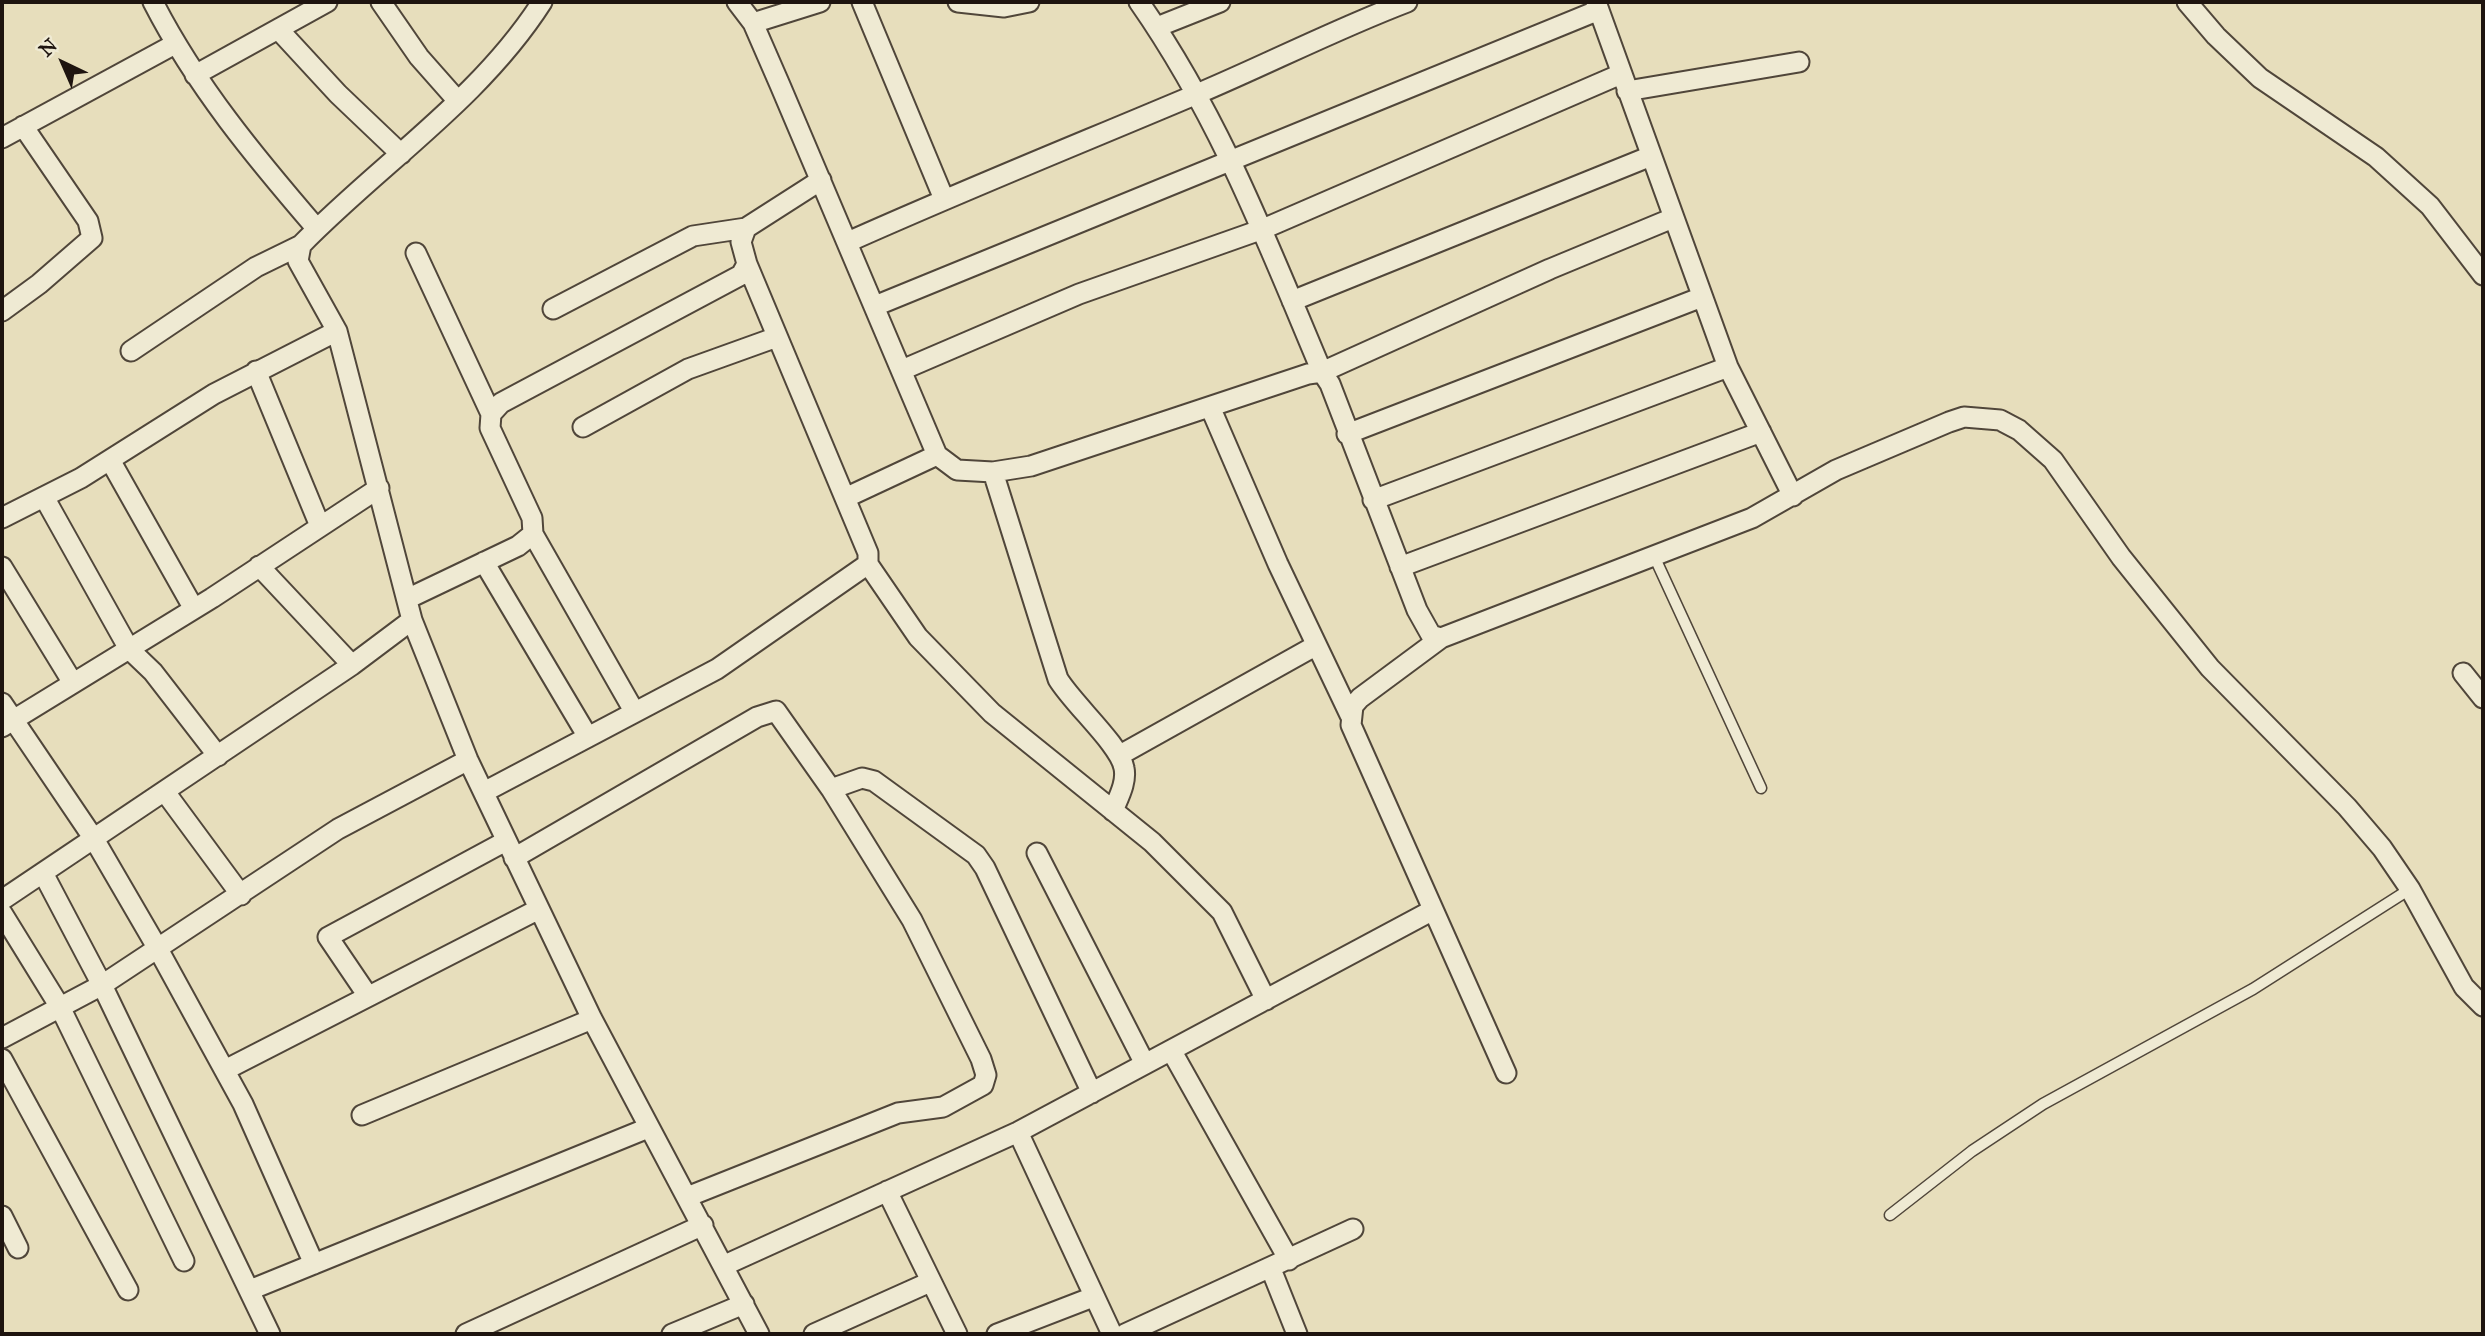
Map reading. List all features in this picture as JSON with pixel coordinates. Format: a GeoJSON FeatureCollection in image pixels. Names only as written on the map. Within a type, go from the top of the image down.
{"type":"FeatureCollection","features":[{"type":"Feature","properties":{"kind":"street"},"geometry":{"type":"LineString","coordinates":[[153,2],[195,75],[248,149],[317,229]]}},
{"type":"Feature","properties":{"kind":"street"},"geometry":{"type":"LineString","coordinates":[[195,75],[327,2]]}},
{"type":"Feature","properties":{"kind":"street"},"geometry":{"type":"LineString","coordinates":[[381,2],[419,57],[457,100]]}},
{"type":"Feature","properties":{"kind":"street"},"geometry":{"type":"LineString","coordinates":[[131,351],[256,267],[301,245],[486,72],[542,2]]}},
{"type":"Feature","properties":{"kind":"street"},"geometry":{"type":"LineString","coordinates":[[737,2],[753,23],[937,455],[957,470],[993,471],[1031,466],[1211,409],[1308,374],[1322,372],[1550,269],[1673,218]]}},
{"type":"Feature","properties":{"kind":"street"},"geometry":{"type":"LineString","coordinates":[[753,23],[820,2]]}},
{"type":"Feature","properties":{"kind":"street"},"geometry":{"type":"LineString","coordinates":[[862,2],[944,199]]}},
{"type":"Feature","properties":{"kind":"street"},"geometry":{"type":"LineString","coordinates":[[958,2],[1004,7],[1029,2]]}},
{"type":"Feature","properties":{"kind":"street"},"geometry":{"type":"LineString","coordinates":[[1139,2],[1199,93],[1263,229],[1322,372],[1330,384],[1400,566],[1431,635],[1441,638]]}},
{"type":"Feature","properties":{"kind":"street"},"geometry":{"type":"LineString","coordinates":[[1157,27],[1220,2]]}},
{"type":"Feature","properties":{"kind":"street"},"geometry":{"type":"LineString","coordinates":[[848,242],[1199,93],[1364,18],[1407,2]]}},
{"type":"Feature","properties":{"kind":"street"},"geometry":{"type":"LineString","coordinates":[[2187,2],[2216,36],[2260,78],[2376,156],[2430,206],[2483,275]]}},
{"type":"Feature","properties":{"kind":"street"},"geometry":{"type":"LineString","coordinates":[[875,306],[1597,6],[1728,367],[1793,496]]}},
{"type":"Feature","properties":{"kind":"street"},"geometry":{"type":"LineString","coordinates":[[278,29],[338,94],[401,154]]}},
{"type":"Feature","properties":{"kind":"street"},"geometry":{"type":"LineString","coordinates":[[2,138],[175,44]]}},
{"type":"Feature","properties":{"kind":"street"},"geometry":{"type":"LineString","coordinates":[[902,370],[1079,294],[1263,229],[1624,83],[1799,62]]}},
{"type":"Feature","properties":{"kind":"street"},"geometry":{"type":"LineString","coordinates":[[2,311],[39,284],[92,238],[88,221],[23,126]]}},
{"type":"Feature","properties":{"kind":"street"},"geometry":{"type":"LineString","coordinates":[[1292,301],[1651,156]]}},
{"type":"Feature","properties":{"kind":"street"},"geometry":{"type":"LineString","coordinates":[[554,309],[694,236],[746,228],[821,180]]}},
{"type":"Feature","properties":{"kind":"street"},"geometry":{"type":"LineString","coordinates":[[746,228],[741,242],[747,264],[868,553],[868,564],[918,637],[992,713],[1153,842],[1222,912],[1266,1000]]}},
{"type":"Feature","properties":{"kind":"street"},"geometry":{"type":"LineString","coordinates":[[301,245],[298,261],[337,331],[412,620],[468,760],[592,1019],[759,1334]]}},
{"type":"Feature","properties":{"kind":"street"},"geometry":{"type":"LineString","coordinates":[[416,253],[491,414],[490,429],[532,518],[533,534],[634,711]]}},
{"type":"Feature","properties":{"kind":"street"},"geometry":{"type":"LineString","coordinates":[[491,414],[501,403],[741,275],[747,264]]}},
{"type":"Feature","properties":{"kind":"street"},"geometry":{"type":"LineString","coordinates":[[1347,434],[1702,297]]}},
{"type":"Feature","properties":{"kind":"street"},"geometry":{"type":"LineString","coordinates":[[2,518],[110,460],[214,394],[337,331]]}},
{"type":"Feature","properties":{"kind":"street"},"geometry":{"type":"LineString","coordinates":[[583,427],[688,369],[777,337]]}},
{"type":"Feature","properties":{"kind":"street"},"geometry":{"type":"LineString","coordinates":[[1373,500],[1728,367]]}},
{"type":"Feature","properties":{"kind":"street"},"geometry":{"type":"LineString","coordinates":[[256,371],[320,526]]}},
{"type":"Feature","properties":{"kind":"street"},"geometry":{"type":"LineString","coordinates":[[1211,409],[1315,646],[1350,716]]}},
{"type":"Feature","properties":{"kind":"street"},"geometry":{"type":"LineString","coordinates":[[1506,1073],[1350,725],[1353,706],[1368,690],[1441,638],[1752,518],[1836,470],[1964,417],[2000,420],[2018,430],[2053,460],[2121,557],[2210,668],[2347,807],[2382,848],[2410,889],[2464,986],[2483,1006]]}},
{"type":"Feature","properties":{"kind":"street"},"geometry":{"type":"LineString","coordinates":[[1400,566],[1761,432]]}},
{"type":"Feature","properties":{"kind":"street"},"geometry":{"type":"LineString","coordinates":[[845,498],[937,455]]}},
{"type":"Feature","properties":{"kind":"street"},"geometry":{"type":"LineString","coordinates":[[110,460],[194,609]]}},
{"type":"Feature","properties":{"kind":"street"},"geometry":{"type":"LineString","coordinates":[[993,471],[1058,679],[1069,698],[1120,755],[1125,771],[1123,785],[1112,811]]}},
{"type":"Feature","properties":{"kind":"street"},"geometry":{"type":"LineString","coordinates":[[7,723],[194,609],[379,488]]}},
{"type":"Feature","properties":{"kind":"street"},"geometry":{"type":"LineString","coordinates":[[44,497],[129,649],[153,672],[218,756]]}},
{"type":"Feature","properties":{"kind":"street"},"geometry":{"type":"LineString","coordinates":[[407,598],[519,546],[533,534]]}},
{"type":"Feature","properties":{"kind":"street"},"geometry":{"type":"LineString","coordinates":[[484,562],[588,737]]}},
{"type":"Feature","properties":{"kind":"street"},"geometry":{"type":"LineString","coordinates":[[484,792],[718,668],[752,647],[868,564]]}},
{"type":"Feature","properties":{"kind":"street"},"geometry":{"type":"LineString","coordinates":[[259,566],[352,665]]}},
{"type":"Feature","properties":{"kind":"street"},"geometry":{"type":"LineString","coordinates":[[2,567],[73,683]]}},
{"type":"Feature","properties":{"kind":"street"},"geometry":{"type":"LineString","coordinates":[[2,900],[352,665],[412,620]]}},
{"type":"Feature","properties":{"kind":"street"},"geometry":{"type":"LineString","coordinates":[[1120,755],[1315,646]]}},
{"type":"Feature","properties":{"kind":"street"},"geometry":{"type":"LineString","coordinates":[[2463,673],[2483,698]]}},
{"type":"Feature","properties":{"kind":"street"},"geometry":{"type":"LineString","coordinates":[[2,703],[7,723],[94,839],[158,949],[243,1104],[314,1264]]}},
{"type":"Feature","properties":{"kind":"street"},"geometry":{"type":"LineString","coordinates":[[368,996],[328,937],[510,849],[768,711],[776,711],[831,789],[912,920],[986,1075],[982,1085],[943,1107],[898,1113],[687,1197]]}},
{"type":"Feature","properties":{"kind":"street"},"geometry":{"type":"LineString","coordinates":[[2,1038],[102,985],[338,829],[468,760]]}},
{"type":"Feature","properties":{"kind":"street"},"geometry":{"type":"LineString","coordinates":[[831,789],[862,778],[874,781],[976,855],[1010,917],[1092,1093]]}},
{"type":"Feature","properties":{"kind":"street"},"geometry":{"type":"LineString","coordinates":[[165,792],[241,895]]}},
{"type":"Feature","properties":{"kind":"street"},"geometry":{"type":"LineString","coordinates":[[1038,853],[1145,1064]]}},
{"type":"Feature","properties":{"kind":"street"},"geometry":{"type":"LineString","coordinates":[[43,873],[102,985],[270,1334]]}},
{"type":"Feature","properties":{"kind":"street"},"geometry":{"type":"LineString","coordinates":[[225,1070],[539,909]]}},
{"type":"Feature","properties":{"kind":"street"},"geometry":{"type":"LineString","coordinates":[[724,1265],[1018,1132],[1433,910]]}},
{"type":"Feature","properties":{"kind":"street"},"geometry":{"type":"LineString","coordinates":[[2,913],[60,1007],[184,1261]]}},
{"type":"Feature","properties":{"kind":"street"},"geometry":{"type":"LineString","coordinates":[[362,1115],[592,1019]]}},
{"type":"Feature","properties":{"kind":"street"},"geometry":{"type":"LineString","coordinates":[[1171,1050],[1280,1264],[1297,1334]]}},
{"type":"Feature","properties":{"kind":"street"},"geometry":{"type":"LineString","coordinates":[[2,1059],[128,1290]]}},
{"type":"Feature","properties":{"kind":"street"},"geometry":{"type":"LineString","coordinates":[[250,1290],[648,1128]]}},
{"type":"Feature","properties":{"kind":"street"},"geometry":{"type":"LineString","coordinates":[[1018,1132],[1112,1334]]}},
{"type":"Feature","properties":{"kind":"street"},"geometry":{"type":"LineString","coordinates":[[887,1191],[957,1334]]}},
{"type":"Feature","properties":{"kind":"street"},"geometry":{"type":"LineString","coordinates":[[2,1216],[18,1248]]}},
{"type":"Feature","properties":{"kind":"street"},"geometry":{"type":"LineString","coordinates":[[466,1334],[703,1225]]}},
{"type":"Feature","properties":{"kind":"street"},"geometry":{"type":"LineString","coordinates":[[1125,1334],[1353,1229]]}},
{"type":"Feature","properties":{"kind":"street"},"geometry":{"type":"LineString","coordinates":[[814,1334],[930,1282]]}},
{"type":"Feature","properties":{"kind":"street"},"geometry":{"type":"LineString","coordinates":[[997,1334],[1093,1297]]}},
{"type":"Feature","properties":{"kind":"street"},"geometry":{"type":"LineString","coordinates":[[671,1334],[744,1304]]}},
{"type":"Feature","properties":{"kind":"lane"},"geometry":{"type":"LineString","coordinates":[[1654,556],[1761,788]]}},
{"type":"Feature","properties":{"kind":"lane"},"geometry":{"type":"LineString","coordinates":[[1890,1215],[1972,1151],[2043,1104],[2253,989],[2410,889]]}}]}
